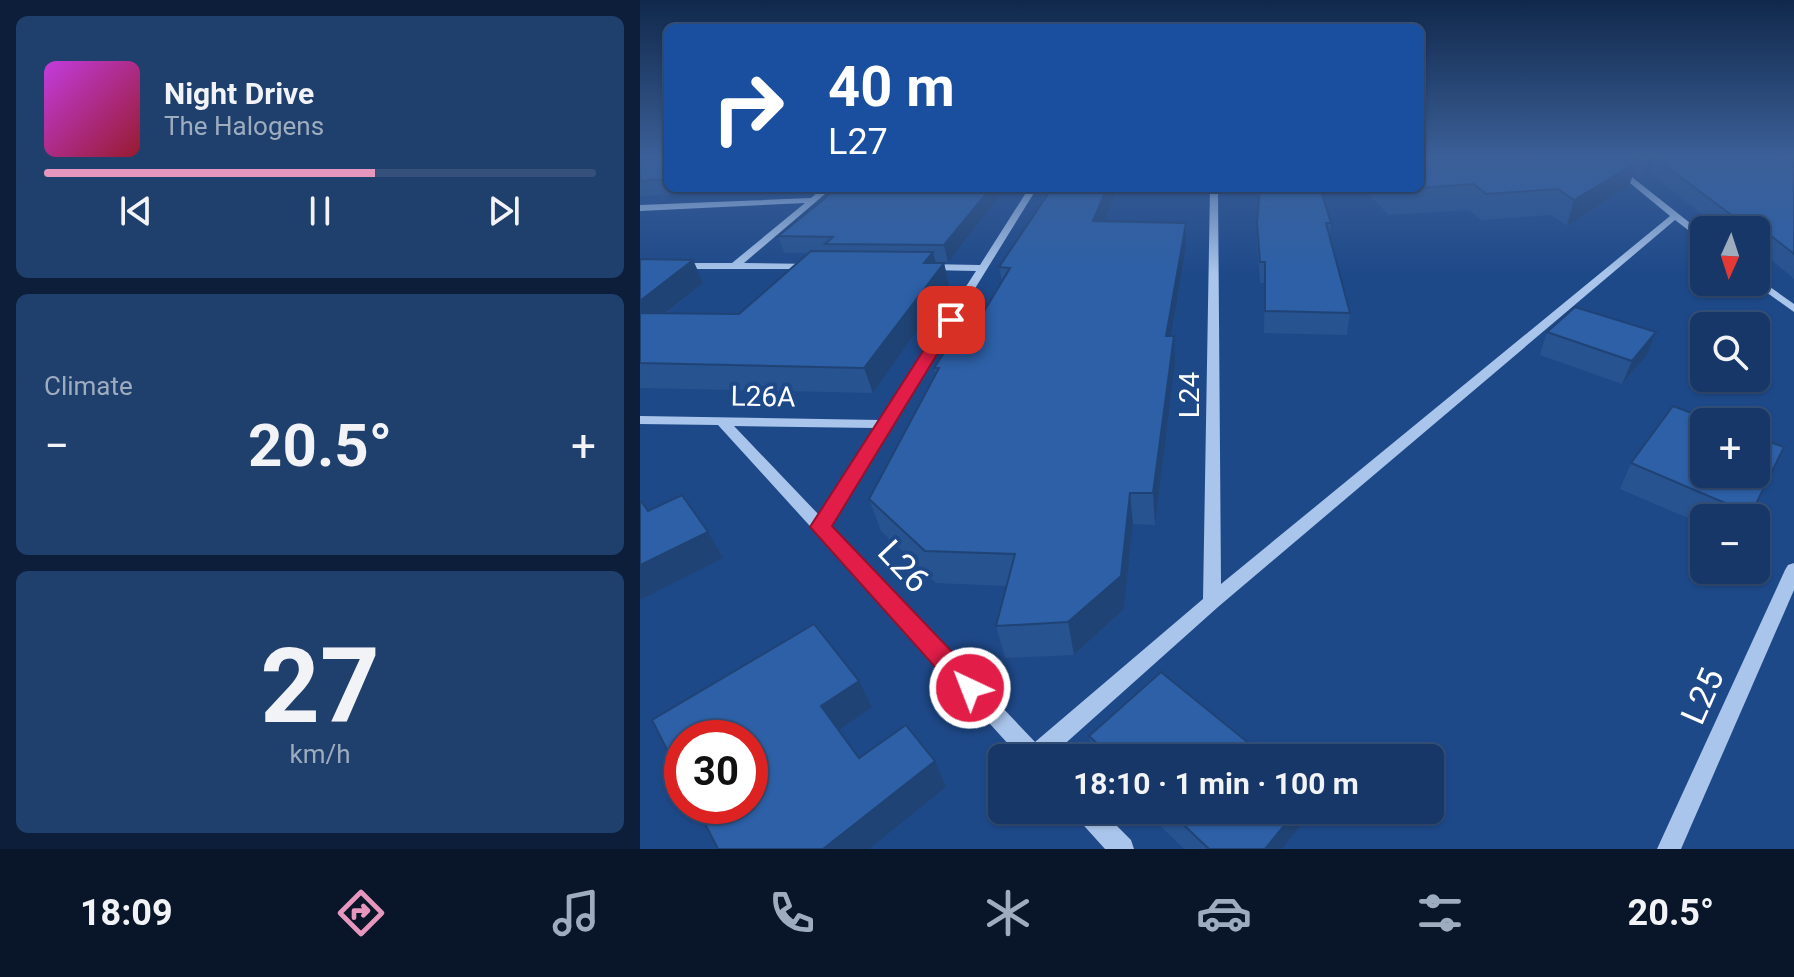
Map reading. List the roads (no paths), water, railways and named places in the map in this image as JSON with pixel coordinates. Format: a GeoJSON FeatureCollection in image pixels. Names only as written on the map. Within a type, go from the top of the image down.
{"type":"FeatureCollection","features":[{"type":"Feature","properties":{"kind":"street"},"geometry":{"type":"LineString","coordinates":[[734,266],[821,195]]}},
{"type":"Feature","properties":{"kind":"street"},"geometry":{"type":"LineString","coordinates":[[820,527],[1029,195]]}},
{"type":"Feature","properties":{"kind":"street","name":"L24"},"geometry":{"type":"LineString","coordinates":[[1212,602],[1214,195]]}},
{"type":"Feature","properties":{"kind":"street"},"geometry":{"type":"LineString","coordinates":[[1648,195],[1690,228]]}},
{"type":"Feature","properties":{"kind":"street"},"geometry":{"type":"LineString","coordinates":[[640,208],[815,200]]}},
{"type":"Feature","properties":{"kind":"street"},"geometry":{"type":"LineString","coordinates":[[1050,744],[1212,602],[1675,216]]}},
{"type":"Feature","properties":{"kind":"street"},"geometry":{"type":"LineString","coordinates":[[671,265],[828,267]]}},
{"type":"Feature","properties":{"kind":"street"},"geometry":{"type":"LineString","coordinates":[[921,267],[983,268]]}},
{"type":"Feature","properties":{"kind":"street"},"geometry":{"type":"LineString","coordinates":[[1770,291],[1794,309]]}},
{"type":"Feature","properties":{"kind":"street","name":"L26A"},"geometry":{"type":"LineString","coordinates":[[640,420],[886,424]]}},
{"type":"Feature","properties":{"kind":"street","name":"L26"},"geometry":{"type":"LineString","coordinates":[[722,421],[1023,744]]}},
{"type":"Feature","properties":{"kind":"street","name":"L25"},"geometry":{"type":"LineString","coordinates":[[1669,849],[1794,570]]}},
{"type":"Feature","properties":{"kind":"street"},"geometry":{"type":"LineString","coordinates":[[1098,824],[1122,849]]}}]}
